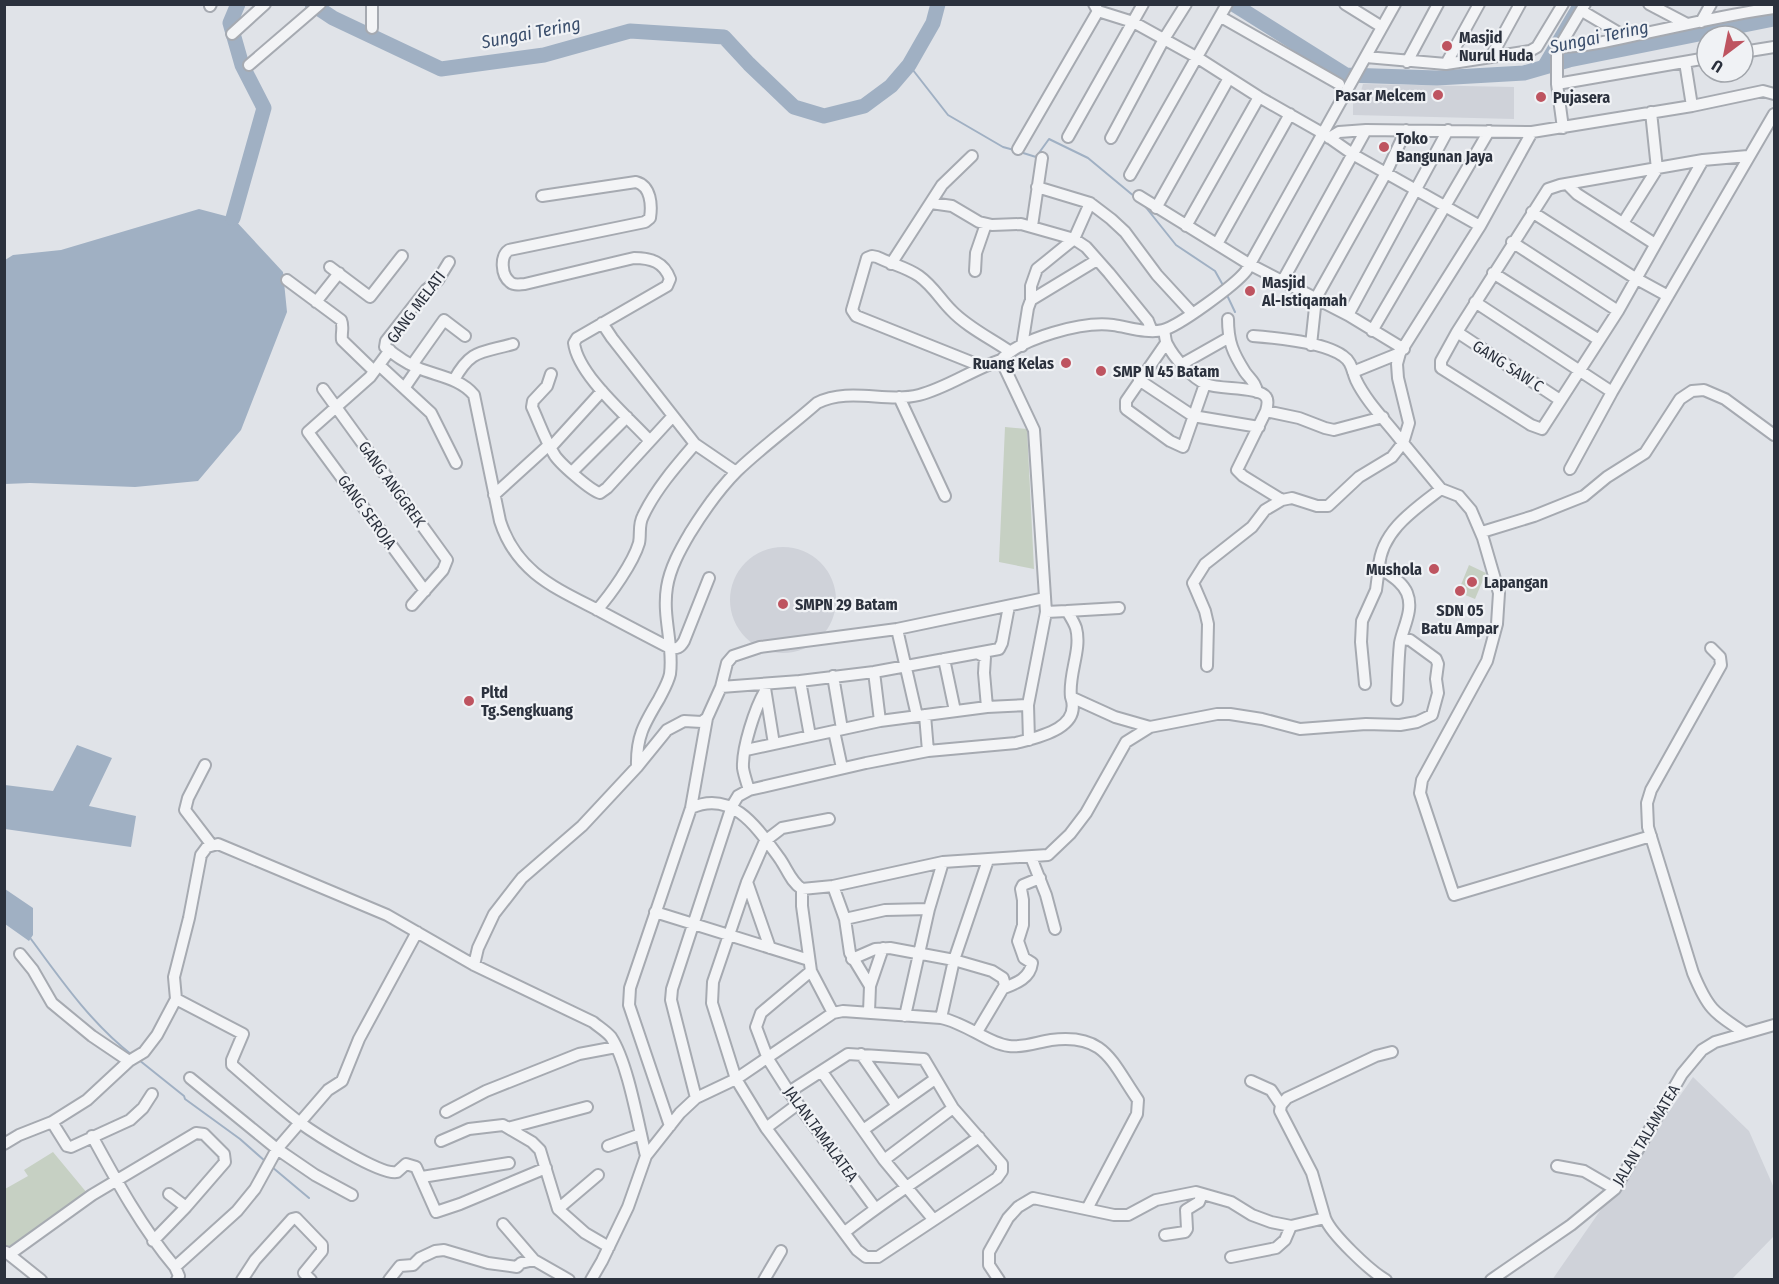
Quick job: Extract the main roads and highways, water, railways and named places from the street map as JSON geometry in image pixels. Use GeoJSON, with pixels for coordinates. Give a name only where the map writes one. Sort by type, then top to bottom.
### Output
{"type":"FeatureCollection","features":[{"type":"Feature","properties":{"kind":"water"},"geometry":{"type":"Polygon","coordinates":[[[199,209],[233,218],[283,272],[287,312],[241,430],[198,481],[135,487],[5,484],[5,260],[13,255],[61,250],[199,209]]]}},
{"type":"Feature","properties":{"kind":"water"},"geometry":{"type":"Polygon","coordinates":[[[77,745],[112,758],[89,806],[136,816],[131,847],[5,829],[5,785],[53,791],[77,745]]]}},
{"type":"Feature","properties":{"kind":"water"},"geometry":{"type":"Polygon","coordinates":[[[5,889],[33,908],[33,935],[29,941],[5,924],[5,889]]]}},
{"type":"Feature","properties":{"kind":"waterway","name":"Sungai Tering"},"geometry":{"type":"LineString","coordinates":[[233,218],[264,108],[242,65],[230,23],[238,4]]}},
{"type":"Feature","properties":{"kind":"waterway","name":"Sungai Tering"},"geometry":{"type":"LineString","coordinates":[[312,4],[333,18],[441,69],[544,55],[630,31],[724,37],[794,107],[824,116],[864,106],[891,86],[909,65],[933,23],[938,4]]}},
{"type":"Feature","properties":{"kind":"waterway","name":"Sungai Tering"},"geometry":{"type":"LineString","coordinates":[[1233,4],[1346,75],[1437,78],[1524,73],[1569,60],[1774,19]]}},
{"type":"Feature","properties":{"kind":"waterway"},"geometry":{"type":"LineString","coordinates":[[1539,69],[1577,4]]}},
{"type":"Feature","properties":{"kind":"waterway"},"geometry":{"type":"LineString","coordinates":[[909,65],[948,115],[1003,147],[1014,150]]}},
{"type":"Feature","properties":{"kind":"waterway"},"geometry":{"type":"LineString","coordinates":[[1020,152],[1036,157],[1049,139],[1088,158],[1135,197]]}},
{"type":"Feature","properties":{"kind":"waterway"},"geometry":{"type":"LineString","coordinates":[[1144,205],[1176,245],[1215,271],[1224,287]]}},
{"type":"Feature","properties":{"kind":"waterway"},"geometry":{"type":"LineString","coordinates":[[1226,293],[1235,312]]}},
{"type":"Feature","properties":{"kind":"waterway"},"geometry":{"type":"LineString","coordinates":[[31,939],[90,1015],[132,1055]]}},
{"type":"Feature","properties":{"kind":"waterway"},"geometry":{"type":"LineString","coordinates":[[139,1060],[265,1161]]}},
{"type":"Feature","properties":{"kind":"waterway"},"geometry":{"type":"LineString","coordinates":[[272,1167],[309,1198]]}},
{"type":"Feature","properties":{"kind":"place","name":"Masjid Nurul Huda"},"geometry":{"type":"Point","coordinates":[1447,46]}},
{"type":"Feature","properties":{"kind":"place","name":"Pasar Melcem"},"geometry":{"type":"Point","coordinates":[1438,95]}},
{"type":"Feature","properties":{"kind":"place","name":"Pujasera"},"geometry":{"type":"Point","coordinates":[1541,97]}},
{"type":"Feature","properties":{"kind":"place","name":"Toko Bangunan Jaya"},"geometry":{"type":"Point","coordinates":[1384,147]}},
{"type":"Feature","properties":{"kind":"place","name":"Masjid Al-Istiqamah"},"geometry":{"type":"Point","coordinates":[1250,291]}},
{"type":"Feature","properties":{"kind":"place","name":"Ruang Kelas"},"geometry":{"type":"Point","coordinates":[1066,363]}},
{"type":"Feature","properties":{"kind":"place","name":"SMP N 45 Batam"},"geometry":{"type":"Point","coordinates":[1101,371]}},
{"type":"Feature","properties":{"kind":"place","name":"Mushola"},"geometry":{"type":"Point","coordinates":[1434,569]}},
{"type":"Feature","properties":{"kind":"place","name":"Lapangan"},"geometry":{"type":"Point","coordinates":[1472,582]}},
{"type":"Feature","properties":{"kind":"place","name":"SDN 05 Batu Ampar"},"geometry":{"type":"Point","coordinates":[1460,591]}},
{"type":"Feature","properties":{"kind":"place","name":"SMPN 29 Batam"},"geometry":{"type":"Point","coordinates":[783,604]}},
{"type":"Feature","properties":{"kind":"place","name":"Pltd Tg.Sengkuang"},"geometry":{"type":"Point","coordinates":[469,701]}}]}
